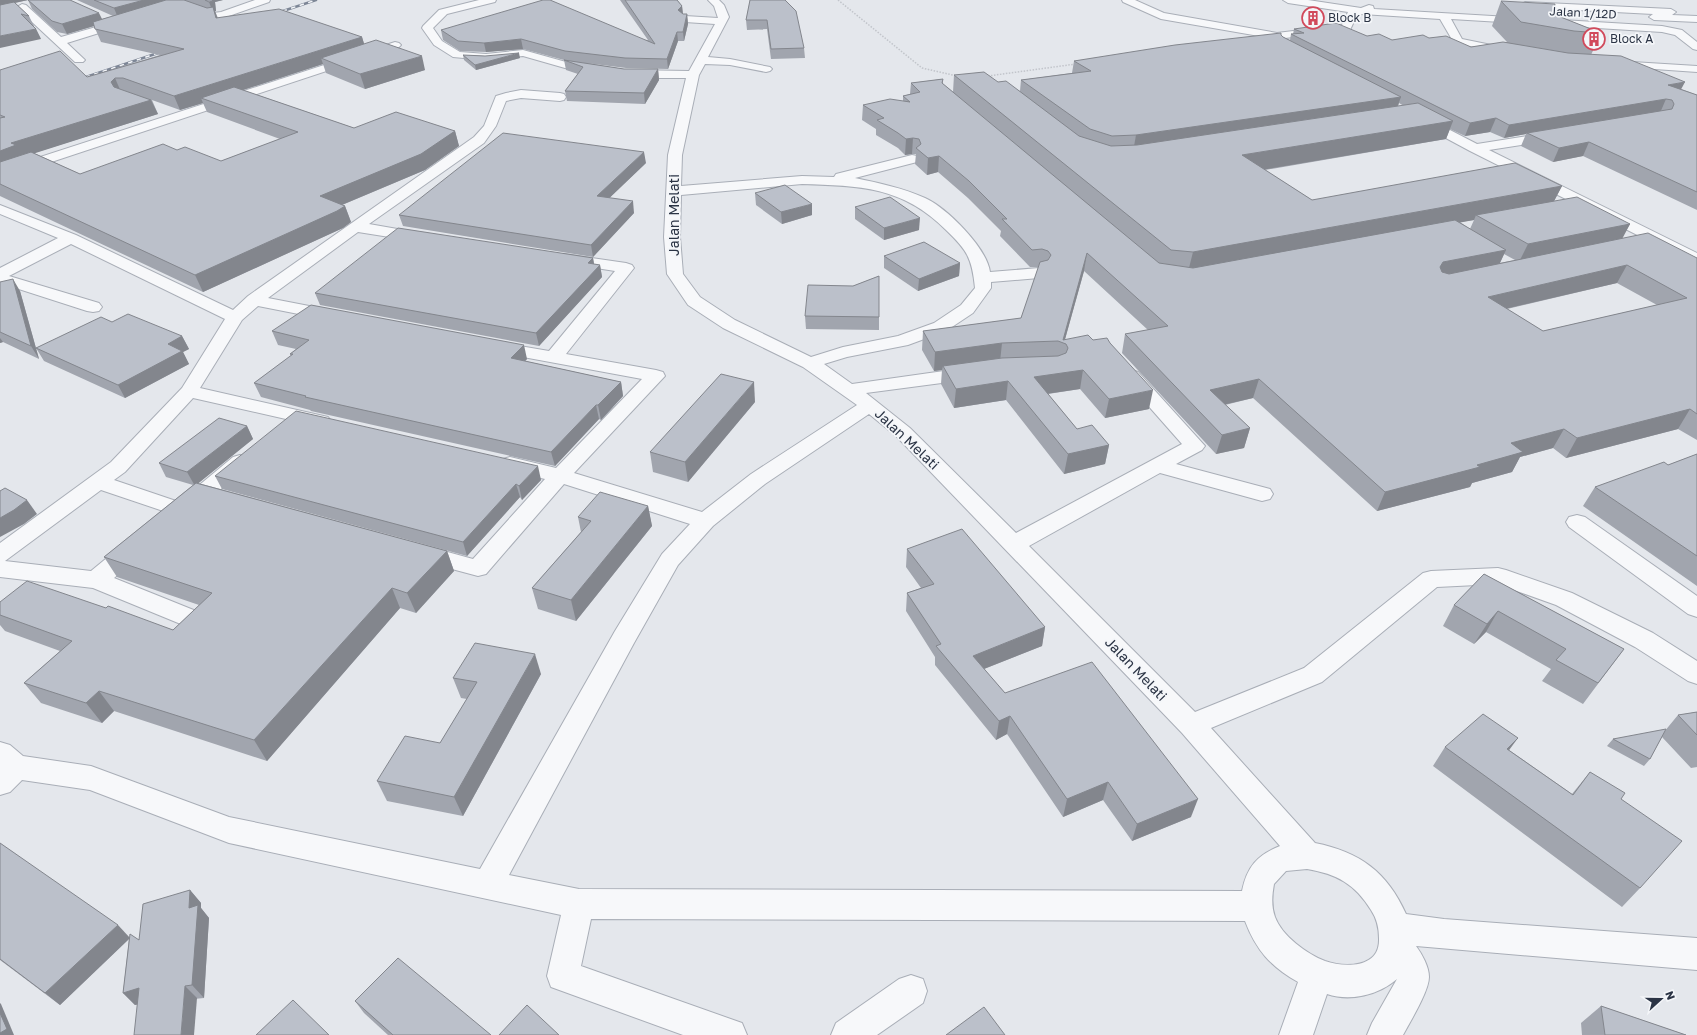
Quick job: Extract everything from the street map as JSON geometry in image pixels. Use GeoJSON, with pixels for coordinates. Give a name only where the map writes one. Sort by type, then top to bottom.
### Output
{"type":"FeatureCollection","features":[{"type":"Feature","properties":{"kind":"street"},"geometry":{"type":"LineString","coordinates":[[166,5],[181,5],[212,16],[222,15],[263,0]]}},
{"type":"Feature","properties":{"kind":"street"},"geometry":{"type":"LineString","coordinates":[[491,0],[443,12],[428,28],[438,43],[457,55],[486,57],[523,53],[565,65],[603,71]]}},
{"type":"Feature","properties":{"kind":"street"},"geometry":{"type":"LineString","coordinates":[[685,19],[722,21],[724,13],[719,5],[713,0]]}},
{"type":"Feature","properties":{"kind":"street"},"geometry":{"type":"LineString","coordinates":[[1127,0],[1162,16],[1277,36],[1346,28],[1353,12],[1397,9],[1444,16],[1662,28],[1674,30],[1697,47]]}},
{"type":"Feature","properties":{"kind":"street"},"geometry":{"type":"LineString","coordinates":[[1288,0],[1362,11],[1370,7],[1372,2]]}},
{"type":"Feature","properties":{"kind":"street","name":"Jalan 1/12D"},"geometry":{"type":"LineString","coordinates":[[1348,0],[1372,2],[1397,9],[1697,19]]}},
{"type":"Feature","properties":{"kind":"street"},"geometry":{"type":"LineString","coordinates":[[36,3],[18,7],[60,41],[79,60]]}},
{"type":"Feature","properties":{"kind":"street","name":"Jalan 1/12D"},"geometry":{"type":"LineString","coordinates":[[1516,4],[1697,13]]}},
{"type":"Feature","properties":{"kind":"street"},"geometry":{"type":"LineString","coordinates":[[1444,16],[1458,41],[1516,53]]}},
{"type":"Feature","properties":{"kind":"street"},"geometry":{"type":"LineString","coordinates":[[105,18],[118,24]]}},
{"type":"Feature","properties":{"kind":"street"},"geometry":{"type":"LineString","coordinates":[[60,41],[132,20]]}},
{"type":"Feature","properties":{"kind":"street","name":"Jalan Melati"},"geometry":{"type":"LineString","coordinates":[[722,21],[697,68],[675,155],[672,237],[675,274],[694,300],[729,324],[810,363],[870,405],[903,432],[1191,725],[1307,855]]}},
{"type":"Feature","properties":{"kind":"street"},"geometry":{"type":"LineString","coordinates":[[0,175],[394,45]]}},
{"type":"Feature","properties":{"kind":"street"},"geometry":{"type":"LineString","coordinates":[[618,73],[697,68],[730,62],[766,69]]}},
{"type":"Feature","properties":{"kind":"street"},"geometry":{"type":"LineString","coordinates":[[1602,64],[1697,69]]}},
{"type":"Feature","properties":{"kind":"street"},"geometry":{"type":"LineString","coordinates":[[0,555],[118,466],[189,391],[235,317],[254,300],[479,140],[488,132],[494,121],[500,99],[504,96],[517,94],[560,97]]}},
{"type":"Feature","properties":{"kind":"street"},"geometry":{"type":"LineString","coordinates":[[159,109],[180,116]]}},
{"type":"Feature","properties":{"kind":"street"},"geometry":{"type":"LineString","coordinates":[[1410,115],[1697,259]]}},
{"type":"Feature","properties":{"kind":"street"},"geometry":{"type":"LineString","coordinates":[[1475,148],[1568,133]]}},
{"type":"Feature","properties":{"kind":"street"},"geometry":{"type":"LineString","coordinates":[[828,181],[912,158]]}},
{"type":"Feature","properties":{"kind":"street"},"geometry":{"type":"LineString","coordinates":[[673,191],[802,180],[855,182],[894,191],[922,202],[969,243],[981,267],[983,288],[968,309],[940,327],[902,341],[843,352],[810,363]]}},
{"type":"Feature","properties":{"kind":"street"},"geometry":{"type":"LineString","coordinates":[[1566,208],[1589,204]]}},
{"type":"Feature","properties":{"kind":"street"},"geometry":{"type":"LineString","coordinates":[[0,208],[71,238],[235,317]]}},
{"type":"Feature","properties":{"kind":"street"},"geometry":{"type":"LineString","coordinates":[[355,227],[433,239]]}},
{"type":"Feature","properties":{"kind":"street"},"geometry":{"type":"LineString","coordinates":[[0,274],[71,238]]}},
{"type":"Feature","properties":{"kind":"street"},"geometry":{"type":"LineString","coordinates":[[1637,244],[1659,240]]}},
{"type":"Feature","properties":{"kind":"street"},"geometry":{"type":"LineString","coordinates":[[549,256],[626,268],[553,358]]}},
{"type":"Feature","properties":{"kind":"street"},"geometry":{"type":"LineString","coordinates":[[982,278],[1039,273]]}},
{"type":"Feature","properties":{"kind":"street"},"geometry":{"type":"LineString","coordinates":[[0,278],[93,307]]}},
{"type":"Feature","properties":{"kind":"street"},"geometry":{"type":"LineString","coordinates":[[254,300],[354,320]]}},
{"type":"Feature","properties":{"kind":"street"},"geometry":{"type":"LineString","coordinates":[[402,547],[478,568],[560,476],[656,376],[476,343]]}},
{"type":"Feature","properties":{"kind":"street"},"geometry":{"type":"LineString","coordinates":[[1014,544],[1195,446],[1119,363]]}},
{"type":"Feature","properties":{"kind":"street"},"geometry":{"type":"LineString","coordinates":[[849,390],[992,370]]}},
{"type":"Feature","properties":{"kind":"street"},"geometry":{"type":"LineString","coordinates":[[189,391],[342,426]]}},
{"type":"Feature","properties":{"kind":"street"},"geometry":{"type":"LineString","coordinates":[[488,884],[624,638],[670,560],[705,521],[758,479],[870,405]]}},
{"type":"Feature","properties":{"kind":"street"},"geometry":{"type":"LineString","coordinates":[[280,430],[298,415]]}},
{"type":"Feature","properties":{"kind":"street"},"geometry":{"type":"LineString","coordinates":[[96,580],[256,449]]}},
{"type":"Feature","properties":{"kind":"street"},"geometry":{"type":"LineString","coordinates":[[492,460],[560,476],[705,521]]}},
{"type":"Feature","properties":{"kind":"street"},"geometry":{"type":"LineString","coordinates":[[1157,466],[1262,494]]}},
{"type":"Feature","properties":{"kind":"street"},"geometry":{"type":"LineString","coordinates":[[98,482],[181,510]]}},
{"type":"Feature","properties":{"kind":"street"},"geometry":{"type":"LineString","coordinates":[[203,493],[226,499]]}},
{"type":"Feature","properties":{"kind":"street"},"geometry":{"type":"LineString","coordinates":[[1577,522],[1697,608]]}},
{"type":"Feature","properties":{"kind":"street"},"geometry":{"type":"LineString","coordinates":[[0,569],[96,580],[197,621]]}},
{"type":"Feature","properties":{"kind":"street"},"geometry":{"type":"LineString","coordinates":[[1191,725],[1313,675],[1431,579],[1498,576],[1564,599],[1644,640],[1697,674]]}},
{"type":"Feature","properties":{"kind":"street"},"geometry":{"type":"LineString","coordinates":[[5,768],[91,778],[229,830],[579,904],[1256,906]]}},
{"type":"Feature","properties":{"kind":"street"},"geometry":{"type":"LineString","coordinates":[[1384,1035],[1413,980],[1412,969],[1395,937],[1387,907],[1372,886],[1352,870],[1330,860],[1307,855],[1289,856],[1273,863],[1263,874],[1257,888],[1256,906],[1263,926],[1276,946],[1295,963],[1317,975],[1339,981],[1360,981],[1377,974],[1390,962],[1395,937]]}},
{"type":"Feature","properties":{"kind":"street"},"geometry":{"type":"LineString","coordinates":[[579,904],[562,976],[730,1035]]}},
{"type":"Feature","properties":{"kind":"street"},"geometry":{"type":"LineString","coordinates":[[1395,937],[1444,934],[1697,954]]}},
{"type":"Feature","properties":{"kind":"street"},"geometry":{"type":"LineString","coordinates":[[1296,1035],[1317,975]]}},
{"type":"Feature","properties":{"kind":"street"},"geometry":{"type":"LineString","coordinates":[[848,1035],[911,991]]}},
{"type":"Feature","properties":{"kind":"path"},"geometry":{"type":"LineString","coordinates":[[838,0],[922,68],[959,77]]}},
{"type":"Feature","properties":{"kind":"path"},"geometry":{"type":"LineString","coordinates":[[981,76],[1081,63]]}},
{"type":"Feature","properties":{"kind":"building"},"geometry":{"type":"Polygon","coordinates":[[[28,0],[70,0],[99,13],[62,24],[52,21],[28,0]]]}},
{"type":"Feature","properties":{"kind":"building"},"geometry":{"type":"Polygon","coordinates":[[[94,0],[144,0],[114,8],[94,0]]]}},
{"type":"Feature","properties":{"kind":"building"},"geometry":{"type":"Polygon","coordinates":[[[166,0],[184,0],[207,8],[213,7],[216,18],[279,9],[362,37],[174,96],[123,78],[115,78],[111,82],[114,87],[151,100],[11,143],[16,145],[0,151],[0,118],[5,117],[0,115],[0,70],[60,51],[87,77],[184,49],[95,29],[93,22],[166,0]]]}},
{"type":"Feature","properties":{"kind":"building"},"geometry":{"type":"Polygon","coordinates":[[[543,0],[550,0],[655,44],[625,0],[677,0],[682,6],[678,10],[683,14],[687,14],[683,32],[677,32],[667,59],[625,58],[565,51],[521,39],[484,43],[458,41],[441,30],[543,0]]]}},
{"type":"Feature","properties":{"kind":"building"},"geometry":{"type":"Polygon","coordinates":[[[750,0],[785,0],[796,11],[804,48],[771,49],[767,20],[746,20],[750,0]]]}},
{"type":"Feature","properties":{"kind":"building"},"geometry":{"type":"Polygon","coordinates":[[[1501,1],[1555,4],[1553,14],[1601,33],[1574,31],[1521,22],[1501,1]]]}},
{"type":"Feature","properties":{"kind":"building"},"geometry":{"type":"Polygon","coordinates":[[[14,2],[29,16],[21,14],[36,29],[0,36],[0,5],[14,2]]]}},
{"type":"Feature","properties":{"kind":"building"},"geometry":{"type":"Polygon","coordinates":[[[1336,23],[1367,36],[1379,34],[1392,40],[1423,35],[1429,38],[1446,36],[1471,47],[1503,42],[1568,53],[1621,56],[1685,82],[1668,85],[1697,95],[1697,192],[1589,142],[1559,148],[1527,133],[1672,109],[1674,104],[1672,100],[1666,99],[1509,125],[1496,118],[1470,123],[1291,34],[1304,33],[1294,29],[1336,23]]]}},
{"type":"Feature","properties":{"kind":"building"},"geometry":{"type":"Polygon","coordinates":[[[1281,33],[1283,37],[1401,97],[1136,135],[1112,136],[1090,129],[1021,80],[1091,71],[1074,61],[1175,45],[1281,33]]]}},
{"type":"Feature","properties":{"kind":"building"},"geometry":{"type":"Polygon","coordinates":[[[376,40],[422,56],[360,74],[321,58],[376,40]]]}},
{"type":"Feature","properties":{"kind":"building"},"geometry":{"type":"Polygon","coordinates":[[[519,53],[475,65],[463,55],[485,56],[519,53]]]}},
{"type":"Feature","properties":{"kind":"building"},"geometry":{"type":"Polygon","coordinates":[[[564,60],[624,69],[658,69],[644,93],[565,91],[583,67],[564,60]]]}},
{"type":"Feature","properties":{"kind":"building"},"geometry":{"type":"Polygon","coordinates":[[[984,72],[998,82],[1006,81],[1079,136],[1111,146],[1137,145],[1418,103],[1453,121],[1242,155],[1312,200],[1515,163],[1562,186],[1193,252],[1171,250],[954,75],[984,72]]]}},
{"type":"Feature","properties":{"kind":"building"},"geometry":{"type":"Polygon","coordinates":[[[943,79],[942,83],[1159,263],[1193,268],[1455,220],[1506,250],[1443,262],[1440,267],[1442,272],[1449,274],[1648,233],[1697,258],[1697,414],[1690,409],[1577,438],[1564,429],[1511,443],[1523,452],[1477,465],[1480,467],[1385,492],[1259,379],[1210,390],[1250,428],[1222,435],[1125,334],[1168,326],[1087,253],[1063,340],[1088,335],[1093,340],[1107,338],[1153,390],[1109,399],[1083,370],[1034,377],[1077,429],[1092,425],[1109,445],[1068,454],[1008,381],[956,389],[943,366],[1002,358],[1058,356],[1066,353],[1068,348],[1066,344],[1058,341],[1002,343],[935,352],[923,331],[1021,318],[1040,262],[1048,260],[1051,255],[1048,251],[1042,249],[1032,250],[1002,219],[1007,219],[969,181],[939,156],[928,158],[916,148],[921,144],[919,139],[906,139],[877,120],[884,118],[863,105],[890,99],[910,102],[903,96],[920,92],[911,83],[943,79]],[[1627,265],[1488,297],[1543,331],[1687,298],[1627,265]]]}},
{"type":"Feature","properties":{"kind":"building"},"geometry":{"type":"Polygon","coordinates":[[[234,87],[354,128],[396,112],[455,131],[421,154],[320,196],[345,206],[337,211],[195,275],[0,184],[0,162],[31,152],[80,174],[163,144],[177,150],[185,147],[221,161],[298,132],[201,98],[234,87]]]}},
{"type":"Feature","properties":{"kind":"building"},"geometry":{"type":"Polygon","coordinates":[[[503,133],[644,152],[597,196],[633,201],[591,245],[399,215],[503,133]]]}},
{"type":"Feature","properties":{"kind":"building"},"geometry":{"type":"Polygon","coordinates":[[[785,185],[812,204],[781,212],[755,193],[785,185]]]}},
{"type":"Feature","properties":{"kind":"building"},"geometry":{"type":"Polygon","coordinates":[[[890,197],[920,218],[884,228],[855,207],[890,197]]]}},
{"type":"Feature","properties":{"kind":"building"},"geometry":{"type":"Polygon","coordinates":[[[1577,197],[1630,224],[1528,244],[1476,215],[1577,197]]]}},
{"type":"Feature","properties":{"kind":"building"},"geometry":{"type":"Polygon","coordinates":[[[398,228],[593,258],[588,263],[600,265],[536,333],[315,293],[398,228]]]}},
{"type":"Feature","properties":{"kind":"building"},"geometry":{"type":"Polygon","coordinates":[[[924,242],[960,263],[919,279],[884,256],[924,242]]]}},
{"type":"Feature","properties":{"kind":"building"},"geometry":{"type":"Polygon","coordinates":[[[879,276],[879,317],[805,316],[808,285],[853,286],[879,276]]]}},
{"type":"Feature","properties":{"kind":"building"},"geometry":{"type":"Polygon","coordinates":[[[13,279],[31,346],[0,332],[0,282],[13,279]]]}},
{"type":"Feature","properties":{"kind":"building"},"geometry":{"type":"Polygon","coordinates":[[[311,305],[524,345],[511,358],[621,382],[598,405],[596,405],[551,452],[305,397],[306,396],[254,383],[309,340],[272,331],[311,305]]]}},
{"type":"Feature","properties":{"kind":"building"},"geometry":{"type":"Polygon","coordinates":[[[128,314],[182,336],[168,344],[182,351],[118,385],[36,348],[101,317],[112,322],[128,314]]]}},
{"type":"Feature","properties":{"kind":"building"},"geometry":{"type":"Polygon","coordinates":[[[721,374],[754,382],[685,462],[650,452],[721,374]]]}},
{"type":"Feature","properties":{"kind":"building"},"geometry":{"type":"Polygon","coordinates":[[[296,411],[538,466],[519,486],[516,484],[463,542],[215,476],[296,411]]]}},
{"type":"Feature","properties":{"kind":"building"},"geometry":{"type":"Polygon","coordinates":[[[219,418],[247,426],[187,472],[159,463],[219,418]]]}},
{"type":"Feature","properties":{"kind":"building"},"geometry":{"type":"Polygon","coordinates":[[[1697,454],[1697,556],[1595,487],[1664,462],[1668,465],[1697,454]]]}},
{"type":"Feature","properties":{"kind":"building"},"geometry":{"type":"Polygon","coordinates":[[[196,483],[447,551],[407,593],[392,588],[254,740],[99,691],[86,703],[24,683],[72,641],[0,615],[0,602],[27,581],[106,608],[108,606],[173,630],[212,593],[104,557],[196,483]]]}},
{"type":"Feature","properties":{"kind":"building"},"geometry":{"type":"Polygon","coordinates":[[[5,488],[27,500],[0,518],[0,491],[5,488]]]}},
{"type":"Feature","properties":{"kind":"building"},"geometry":{"type":"Polygon","coordinates":[[[600,492],[648,506],[571,600],[532,588],[591,521],[578,517],[600,492]]]}},
{"type":"Feature","properties":{"kind":"building"},"geometry":{"type":"Polygon","coordinates":[[[962,529],[1045,627],[973,656],[1005,693],[1092,662],[1198,799],[1137,824],[1108,782],[1067,799],[1010,716],[999,721],[936,646],[941,644],[907,593],[934,584],[907,549],[962,529]]]}},
{"type":"Feature","properties":{"kind":"building"},"geometry":{"type":"Polygon","coordinates":[[[1484,574],[1624,649],[1598,683],[1556,660],[1566,649],[1498,611],[1487,624],[1454,605],[1484,574]]]}},
{"type":"Feature","properties":{"kind":"building"},"geometry":{"type":"Polygon","coordinates":[[[475,643],[535,654],[454,797],[377,781],[405,736],[440,743],[477,682],[453,678],[475,643]]]}},
{"type":"Feature","properties":{"kind":"building"},"geometry":{"type":"Polygon","coordinates":[[[1697,712],[1697,735],[1678,715],[1697,712]]]}},
{"type":"Feature","properties":{"kind":"building"},"geometry":{"type":"Polygon","coordinates":[[[1483,714],[1518,738],[1507,749],[1573,795],[1590,772],[1625,793],[1621,799],[1682,841],[1640,888],[1445,747],[1483,714]]]}},
{"type":"Feature","properties":{"kind":"building"},"geometry":{"type":"Polygon","coordinates":[[[1666,729],[1650,759],[1613,739],[1666,729]]]}},
{"type":"Feature","properties":{"kind":"building"},"geometry":{"type":"Polygon","coordinates":[[[0,843],[118,925],[45,993],[0,959],[0,843]]]}},
{"type":"Feature","properties":{"kind":"building"},"geometry":{"type":"Polygon","coordinates":[[[190,890],[189,908],[198,905],[192,985],[185,986],[181,1035],[134,1035],[139,988],[123,993],[130,934],[139,940],[143,904],[190,890]]]}},
{"type":"Feature","properties":{"kind":"building"},"geometry":{"type":"Polygon","coordinates":[[[398,958],[491,1035],[393,1035],[355,1001],[398,958]]]}},
{"type":"Feature","properties":{"kind":"building"},"geometry":{"type":"Polygon","coordinates":[[[293,1000],[329,1035],[256,1035],[293,1000]]]}},
{"type":"Feature","properties":{"kind":"building"},"geometry":{"type":"Polygon","coordinates":[[[527,1005],[559,1035],[499,1035],[527,1005]]]}},
{"type":"Feature","properties":{"kind":"building"},"geometry":{"type":"Polygon","coordinates":[[[1601,1006],[1686,1035],[1605,1035],[1601,1006]]]}},
{"type":"Feature","properties":{"kind":"building"},"geometry":{"type":"Polygon","coordinates":[[[984,1007],[1005,1035],[946,1035],[984,1007]]]}},
{"type":"Feature","properties":{"kind":"building"},"geometry":{"type":"Polygon","coordinates":[[[0,1013],[7,1029],[0,1033],[0,1013]]]}},
{"type":"Feature","properties":{"kind":"railway"},"geometry":{"type":"LineString","coordinates":[[274,14],[316,0]]}},
{"type":"Feature","properties":{"kind":"railway"},"geometry":{"type":"LineString","coordinates":[[77,80],[164,51]]}},
{"type":"Feature","properties":{"kind":"place","name":"Block B"},"geometry":{"type":"Point","coordinates":[1313,18]}},
{"type":"Feature","properties":{"kind":"place","name":"Block A"},"geometry":{"type":"Point","coordinates":[1594,39]}}]}
